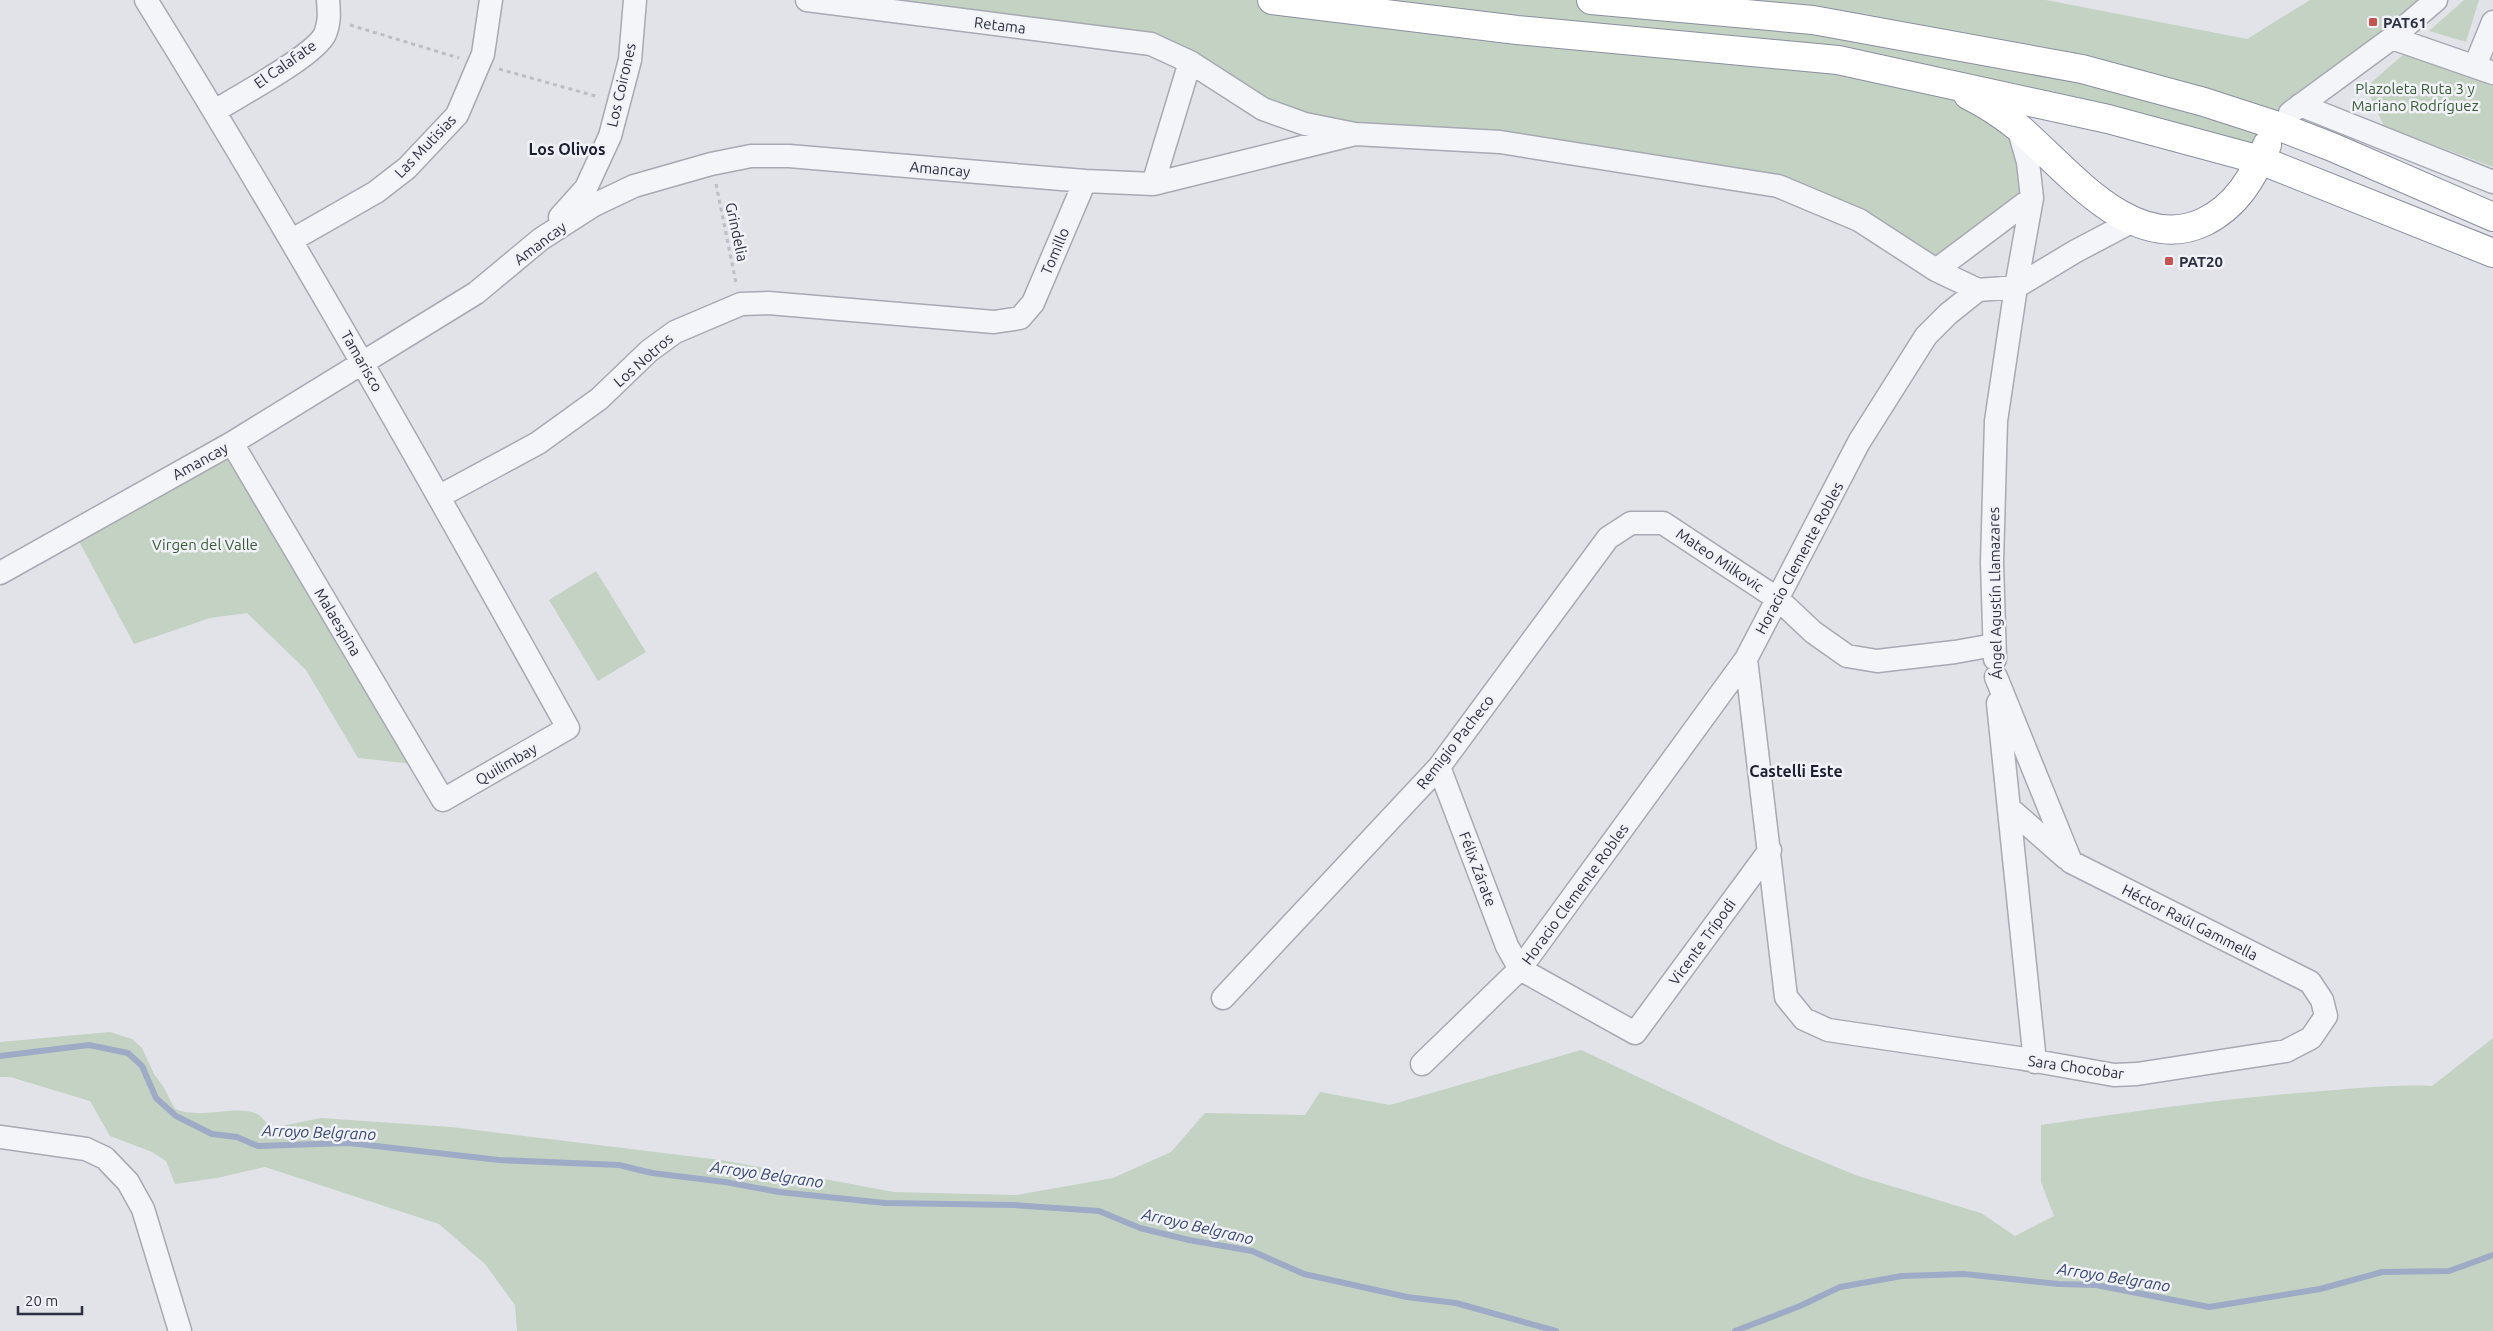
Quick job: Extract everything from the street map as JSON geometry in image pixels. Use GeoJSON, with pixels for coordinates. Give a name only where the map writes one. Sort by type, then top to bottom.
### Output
{"type":"FeatureCollection","features":[{"type":"Feature","properties":{"kind":"highway"},"geometry":{"type":"LineString","coordinates":[[1272,0],[1517,30],[1838,60],[2108,120],[2260,160],[2493,253]]}},
{"type":"Feature","properties":{"kind":"highway"},"geometry":{"type":"LineString","coordinates":[[1591,0],[1813,20],[2082,69],[2194,99],[2275,125],[2332,147],[2493,217]]}},
{"type":"Feature","properties":{"kind":"highway"},"geometry":{"type":"LineString","coordinates":[[1944,83],[1978,100],[2018,127],[2070,177],[2105,204],[2134,221],[2172,230],[2194,227],[2211,219],[2232,204],[2247,185],[2275,125]]}},
{"type":"Feature","properties":{"kind":"street","name":"Tamarisco"},"geometry":{"type":"LineString","coordinates":[[146,0],[292,240],[440,496],[568,728]]}},
{"type":"Feature","properties":{"kind":"street","name":"El Calafate"},"geometry":{"type":"LineString","coordinates":[[215,111],[308,52],[324,36],[330,18],[328,0]]}},
{"type":"Feature","properties":{"kind":"street","name":"Las Mutisias"},"geometry":{"type":"LineString","coordinates":[[292,240],[376,192],[407,168],[457,115],[483,54],[491,0]]}},
{"type":"Feature","properties":{"kind":"street","name":"Los Coirones"},"geometry":{"type":"LineString","coordinates":[[541,239],[586,188],[610,136],[630,60],[635,0]]}},
{"type":"Feature","properties":{"kind":"street","name":"Retama"},"geometry":{"type":"LineString","coordinates":[[807,0],[1151,44],[1190,62],[1263,109],[1305,124],[1355,134]]}},
{"type":"Feature","properties":{"kind":"street"},"geometry":{"type":"LineString","coordinates":[[2275,125],[2392,38],[2436,0]]}},
{"type":"Feature","properties":{"kind":"street"},"geometry":{"type":"LineString","coordinates":[[2392,38],[2484,70],[2493,22]]}},
{"type":"Feature","properties":{"kind":"street"},"geometry":{"type":"LineString","coordinates":[[1153,184],[1190,62]]}},
{"type":"Feature","properties":{"kind":"street"},"geometry":{"type":"LineString","coordinates":[[2300,105],[2493,182]]}},
{"type":"Feature","properties":{"kind":"street","name":"Ángel Agustín Llamazares"},"geometry":{"type":"LineString","coordinates":[[2018,127],[2028,162],[2032,198],[2016,287],[1996,421],[1992,563],[1996,677],[2035,1062]]}},
{"type":"Feature","properties":{"kind":"street","name":"Amancay"},"geometry":{"type":"LineString","coordinates":[[0,573],[232,443],[476,293],[541,239],[594,205],[634,186],[712,164],[751,156],[789,156],[1085,181],[1153,184],[1355,134]]}},
{"type":"Feature","properties":{"kind":"street"},"geometry":{"type":"LineString","coordinates":[[1355,134],[1500,142],[1778,186],[1858,220],[1936,270],[1978,290],[2016,287],[2076,251],[2134,221]]}},
{"type":"Feature","properties":{"kind":"street","name":"Tomillo"},"geometry":{"type":"LineString","coordinates":[[1020,318],[1033,303],[1085,181]]}},
{"type":"Feature","properties":{"kind":"street"},"geometry":{"type":"LineString","coordinates":[[1936,270],[2032,198]]}},
{"type":"Feature","properties":{"kind":"street","name":"Horacio Clemente Robles"},"geometry":{"type":"LineString","coordinates":[[1520,969],[1746,659],[1860,442],[1914,352],[1948,314],[1978,290]]}},
{"type":"Feature","properties":{"kind":"street","name":"Los Notros"},"geometry":{"type":"LineString","coordinates":[[440,496],[538,443],[599,398],[649,351],[675,332],[741,304],[768,303],[994,322],[1020,318]]}},
{"type":"Feature","properties":{"kind":"street","name":"Malaespina"},"geometry":{"type":"LineString","coordinates":[[232,443],[443,800]]}},
{"type":"Feature","properties":{"kind":"street","name":"Remigio Pacheco"},"geometry":{"type":"LineString","coordinates":[[1223,998],[1439,766],[1608,538],[1632,522],[1663,522]]}},
{"type":"Feature","properties":{"kind":"street","name":"Mateo Milkovic"},"geometry":{"type":"LineString","coordinates":[[1663,522],[1778,599],[1813,632],[1846,656],[1877,661],[1955,652],[1994,645]]}},
{"type":"Feature","properties":{"kind":"street"},"geometry":{"type":"LineString","coordinates":[[1746,659],[1770,850]]}},
{"type":"Feature","properties":{"kind":"street"},"geometry":{"type":"LineString","coordinates":[[1996,677],[2070,862]]}},
{"type":"Feature","properties":{"kind":"street","name":"Quilimbay"},"geometry":{"type":"LineString","coordinates":[[443,800],[568,728]]}},
{"type":"Feature","properties":{"kind":"street","name":"Félix Zárate"},"geometry":{"type":"LineString","coordinates":[[1439,766],[1506,946],[1520,969]]}},
{"type":"Feature","properties":{"kind":"street","name":"Héctor Raúl Gammella"},"geometry":{"type":"LineString","coordinates":[[2009,808],[2070,862],[2310,982]]}},
{"type":"Feature","properties":{"kind":"street","name":"Sara Chocobar"},"geometry":{"type":"LineString","coordinates":[[1770,850],[1786,997],[1804,1019],[1828,1030],[2114,1075],[2129,1075],[2286,1051],[2311,1038],[2326,1016],[2322,1000],[2310,982]]}},
{"type":"Feature","properties":{"kind":"street","name":"Vicente Trípodi"},"geometry":{"type":"LineString","coordinates":[[1520,969],[1635,1032],[1770,850]]}},
{"type":"Feature","properties":{"kind":"street"},"geometry":{"type":"LineString","coordinates":[[1422,1064],[1520,969]]}},
{"type":"Feature","properties":{"kind":"street"},"geometry":{"type":"LineString","coordinates":[[0,1137],[86,1149],[105,1158],[128,1182],[143,1209],[180,1331]]}},
{"type":"Feature","properties":{"kind":"path","name":"Grindelia"},"geometry":{"type":"LineString","coordinates":[[712,164],[741,304]]}},
{"type":"Feature","properties":{"kind":"green space"},"geometry":{"type":"Polygon","coordinates":[[[807,0],[2046,0],[2247,39],[2310,0],[2436,0],[2300,105],[2260,160],[1947,83],[2018,127],[2032,198],[1936,270],[1778,186],[1305,124],[1168,50],[807,0]]]}},
{"type":"Feature","properties":{"kind":"green space"},"geometry":{"type":"Polygon","coordinates":[[[2464,0],[2479,0],[2466,42],[2429,31],[2464,0]]]}},
{"type":"Feature","properties":{"kind":"green space","name":"Plazoleta Ruta 3 y Mariano Rodríguez"},"geometry":{"type":"Polygon","coordinates":[[[2405,53],[2493,86],[2493,167],[2384,126],[2366,87],[2405,53]]]}},
{"type":"Feature","properties":{"kind":"green space","name":"Virgen del Valle"},"geometry":{"type":"Polygon","coordinates":[[[232,443],[423,765],[358,758],[306,670],[247,613],[210,618],[134,644],[74,532],[232,443]]]}},
{"type":"Feature","properties":{"kind":"green space"},"geometry":{"type":"Polygon","coordinates":[[[596,571],[646,652],[598,681],[549,600],[596,571]]]}},
{"type":"Feature","properties":{"kind":"green space"},"geometry":{"type":"Polygon","coordinates":[[[110,1032],[132,1039],[142,1048],[154,1074],[163,1086],[175,1109],[197,1113],[249,1111],[263,1118],[271,1128],[321,1118],[451,1127],[721,1160],[894,1192],[1016,1195],[1113,1178],[1171,1152],[1205,1113],[1305,1115],[1320,1092],[1390,1105],[1581,1050],[1785,1146],[1858,1176],[1981,1213],[2015,1236],[2054,1216],[2041,1182],[2041,1125],[2243,1098],[2386,1086],[2432,1086],[2493,1038],[2493,1331],[517,1331],[515,1305],[485,1264],[439,1224],[265,1167],[217,1178],[175,1184],[166,1161],[152,1152],[110,1136],[90,1101],[10,1077],[0,1077],[0,1042],[110,1032]]]}},
{"type":"Feature","properties":{"kind":"waterway","name":"Arroyo Belgrano"},"geometry":{"type":"LineString","coordinates":[[0,1056],[89,1045],[128,1053],[142,1066],[156,1098],[176,1116],[212,1134],[237,1137],[258,1146],[349,1143],[499,1160],[619,1165],[652,1173],[725,1182],[779,1192],[885,1203],[1014,1205],[1099,1211],[1140,1228],[1189,1240],[1252,1251],[1304,1274],[1407,1297],[1456,1303],[1556,1331]]}},
{"type":"Feature","properties":{"kind":"waterway","name":"Arroyo Belgrano"},"geometry":{"type":"LineString","coordinates":[[1735,1331],[1800,1306],[1840,1287],[1902,1276],[1964,1274],[2059,1284],[2096,1285],[2209,1307],[2320,1289],[2382,1272],[2449,1271],[2493,1255]]}},
{"type":"Feature","properties":{"kind":"place","name":"PAT61"},"geometry":{"type":"Point","coordinates":[2373,22]}},
{"type":"Feature","properties":{"kind":"place","name":"PAT20"},"geometry":{"type":"Point","coordinates":[2169,261]}},
{"type":"Feature","properties":{"kind":"district","name":"Los Olivos"},"geometry":{"type":"Point","coordinates":[567,149]}},
{"type":"Feature","properties":{"kind":"district","name":"Castelli Este"},"geometry":{"type":"Point","coordinates":[1796,771]}}]}
